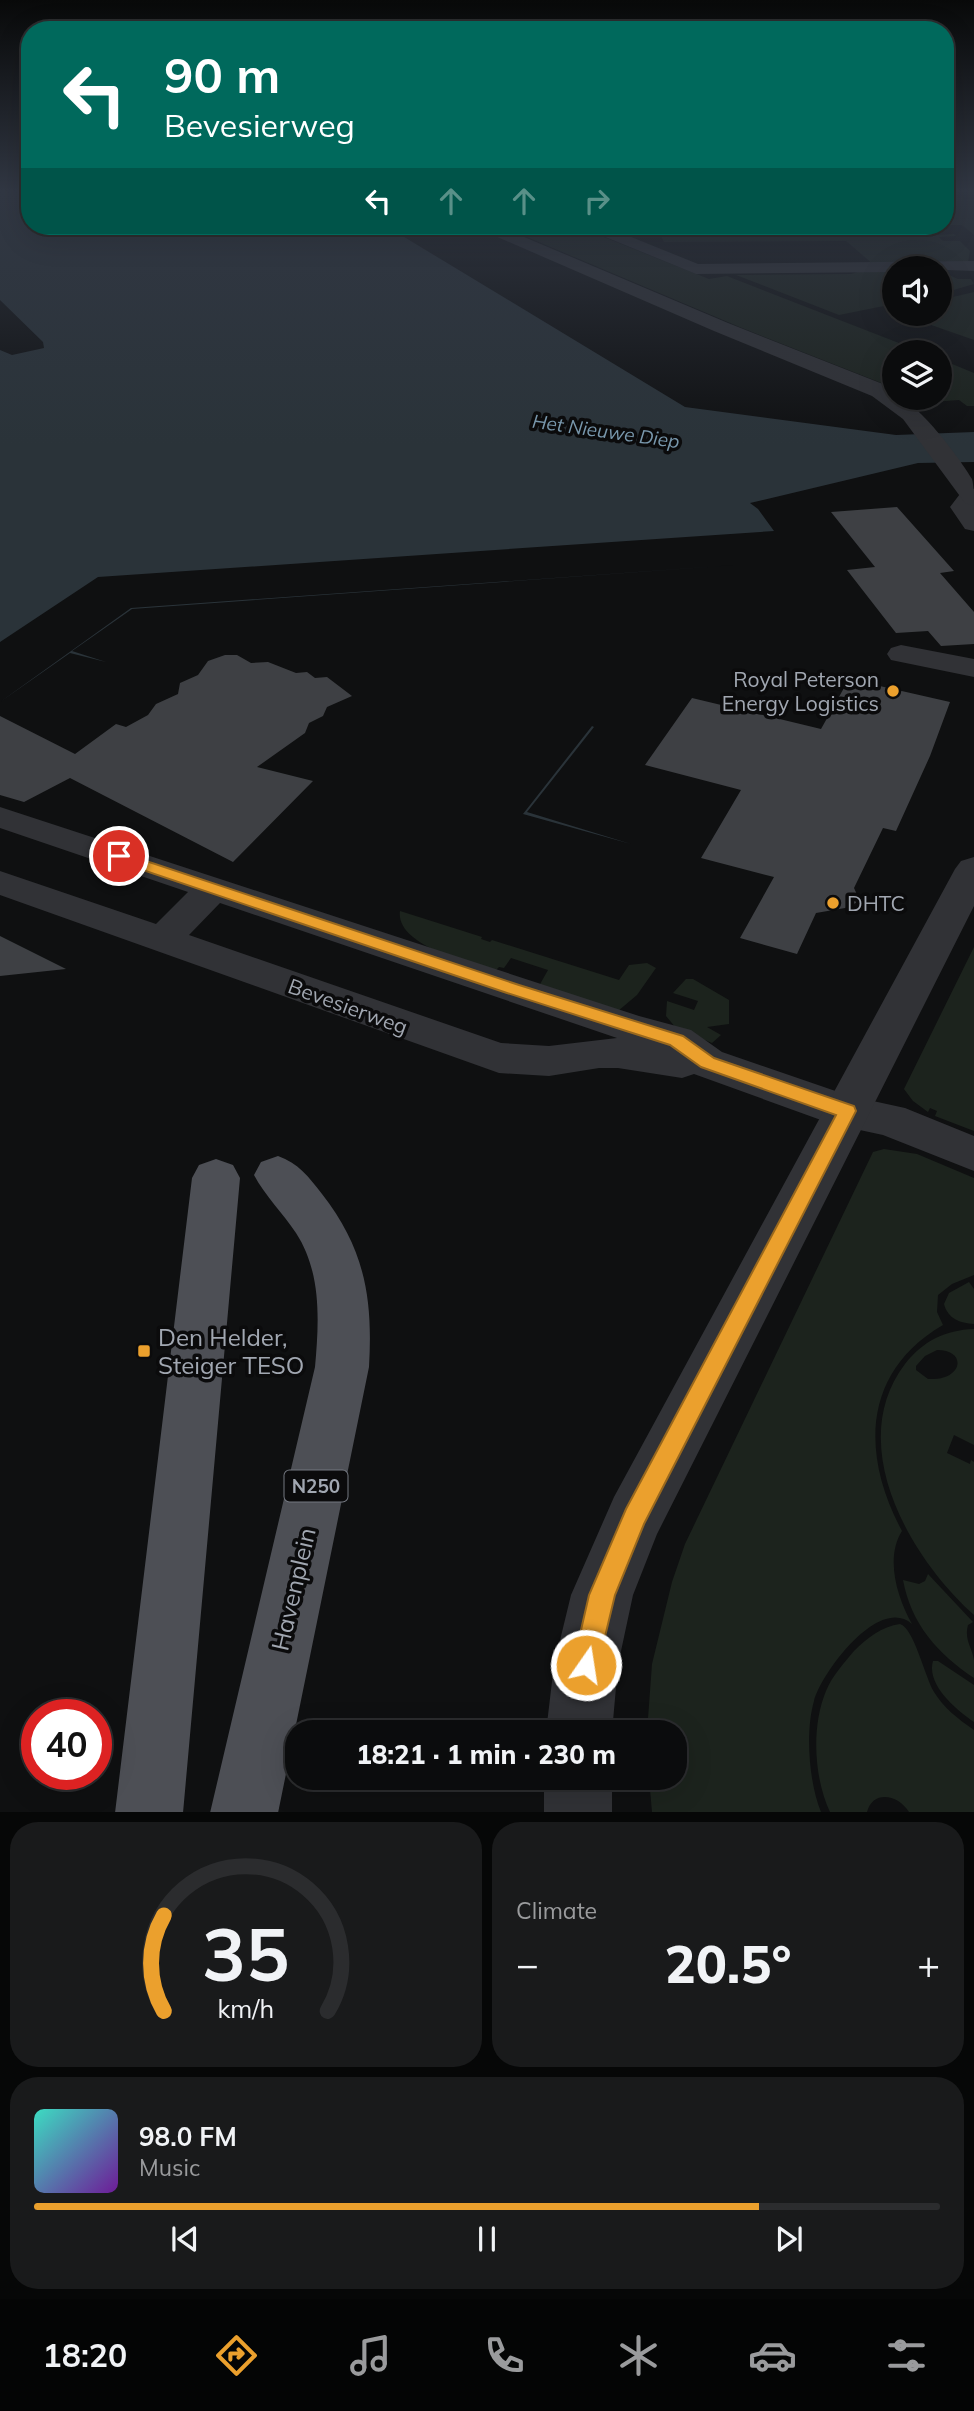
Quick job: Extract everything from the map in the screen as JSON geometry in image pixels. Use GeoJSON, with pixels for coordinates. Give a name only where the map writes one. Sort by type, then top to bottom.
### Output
{"type":"FeatureCollection","features":[{"type":"Feature","properties":{"kind":"main road","name":"Havenplein"},"geometry":{"type":"LineString","coordinates":[[244,1812],[342,1367],[345,1339],[344,1296],[333,1253],[316,1219],[278,1175]]}},
{"type":"Feature","properties":{"kind":"main road"},"geometry":{"type":"LineString","coordinates":[[149,1812],[216,1178]]}},
{"type":"Feature","properties":{"kind":"street"},"geometry":{"type":"LineString","coordinates":[[598,275],[721,327],[865,383],[902,406],[928,435],[973,496],[962,507],[974,524]]}},
{"type":"Feature","properties":{"kind":"street"},"geometry":{"type":"LineString","coordinates":[[974,660],[907,655],[974,668]]}},
{"type":"Feature","properties":{"kind":"street","name":"Bevesierweg"},"geometry":{"type":"LineString","coordinates":[[0,817],[582,1012],[677,1040],[707,1063],[847,1111],[890,1120],[974,1154]]}},
{"type":"Feature","properties":{"kind":"street"},"geometry":{"type":"LineString","coordinates":[[580,1720],[586,1665],[602,1595],[635,1517],[974,869]]}},
{"type":"Feature","properties":{"kind":"street","name":"Bevesierweg"},"geometry":{"type":"LineString","coordinates":[[0,882],[499,1059],[549,1061],[599,1053],[618,1053],[674,1063],[707,1063]]}},
{"type":"Feature","properties":{"kind":"street"},"geometry":{"type":"LineString","coordinates":[[163,939],[214,888]]}},
{"type":"Feature","properties":{"kind":"street"},"geometry":{"type":"LineString","coordinates":[[578,1790],[578,1812]]}},
{"type":"Feature","properties":{"kind":"shaded area"},"geometry":{"type":"Polygon","coordinates":[[[616,275],[698,275],[709,279],[727,276],[891,340],[882,340],[882,383],[616,275]]]}},
{"type":"Feature","properties":{"kind":"shaded area"},"geometry":{"type":"Polygon","coordinates":[[[736,275],[882,275],[882,306],[839,315],[736,275]]]}},
{"type":"Feature","properties":{"kind":"shaded area"},"geometry":{"type":"Polygon","coordinates":[[[952,276],[971,279],[974,284],[952,290],[952,276]]]}},
{"type":"Feature","properties":{"kind":"shaded area"},"geometry":{"type":"Polygon","coordinates":[[[974,292],[974,340],[934,326],[952,326],[952,297],[974,292]]]}},
{"type":"Feature","properties":{"kind":"shaded area"},"geometry":{"type":"Polygon","coordinates":[[[952,364],[974,373],[974,406],[967,406],[959,400],[952,401],[952,364]]]}},
{"type":"Feature","properties":{"kind":"shaded area"},"geometry":{"type":"Polygon","coordinates":[[[400,911],[482,937],[481,939],[490,942],[492,940],[619,980],[629,965],[647,963],[656,968],[637,995],[618,1011],[539,986],[548,970],[511,958],[504,968],[499,967],[495,971],[436,951],[409,934],[402,923],[400,911]]]}},
{"type":"Feature","properties":{"kind":"shaded area"},"geometry":{"type":"Polygon","coordinates":[[[974,947],[974,1131],[935,1116],[937,1111],[930,1108],[928,1112],[913,1101],[904,1089],[974,947]]]}},
{"type":"Feature","properties":{"kind":"shaded area"},"geometry":{"type":"Polygon","coordinates":[[[686,979],[693,979],[729,1000],[729,1024],[707,1027],[721,1035],[712,1043],[676,1028],[666,1016],[667,1001],[694,1010],[698,1001],[673,993],[686,979]]]}},
{"type":"Feature","properties":{"kind":"shaded area"},"geometry":{"type":"Polygon","coordinates":[[[884,1149],[917,1154],[974,1178],[974,1275],[952,1284],[938,1295],[937,1312],[943,1325],[916,1344],[897,1366],[884,1391],[877,1417],[876,1445],[880,1473],[902,1531],[894,1553],[895,1578],[912,1624],[899,1618],[884,1620],[869,1628],[840,1656],[819,1688],[811,1713],[809,1742],[814,1787],[821,1812],[652,1812],[650,1790],[687,1790],[687,1720],[648,1720],[652,1664],[672,1582],[685,1544],[873,1152],[884,1149]]]}},
{"type":"Feature","properties":{"kind":"shaded area"},"geometry":{"type":"Polygon","coordinates":[[[969,1282],[974,1289],[974,1324],[955,1319],[944,1304],[949,1293],[969,1282]]]}},
{"type":"Feature","properties":{"kind":"shaded area"},"geometry":{"type":"Polygon","coordinates":[[[974,1329],[974,1445],[954,1435],[947,1453],[970,1464],[971,1460],[974,1462],[974,1615],[950,1591],[908,1532],[893,1498],[883,1464],[881,1429],[888,1395],[912,1356],[927,1343],[944,1334],[974,1329]],[[937,1350],[925,1356],[916,1366],[916,1370],[928,1379],[949,1375],[954,1371],[957,1360],[947,1351],[937,1350]]]}},
{"type":"Feature","properties":{"kind":"shaded area"},"geometry":{"type":"Polygon","coordinates":[[[928,1574],[973,1622],[968,1625],[967,1635],[974,1660],[974,1678],[938,1648],[919,1624],[912,1610],[903,1580],[919,1584],[925,1581],[928,1574]]]}},
{"type":"Feature","properties":{"kind":"shaded area"},"geometry":{"type":"Polygon","coordinates":[[[900,1624],[910,1634],[938,1698],[974,1730],[974,1812],[909,1812],[893,1798],[880,1797],[870,1805],[867,1812],[830,1812],[821,1784],[816,1752],[818,1720],[826,1691],[838,1670],[859,1646],[881,1630],[900,1624]]]}},
{"type":"Feature","properties":{"kind":"shaded area"},"geometry":{"type":"Polygon","coordinates":[[[933,1661],[938,1661],[974,1685],[974,1722],[959,1711],[938,1688],[932,1670],[933,1661]]]}},
{"type":"Feature","properties":{"kind":"water","name":"Het Nieuwe Diep"},"geometry":{"type":"Polygon","coordinates":[[[0,275],[466,275],[685,407],[896,435],[974,432],[974,462],[918,463],[750,503],[758,509],[774,531],[98,577],[0,642],[0,350],[12,355],[44,348],[43,342],[0,300],[0,275]]]}},
{"type":"Feature","properties":{"kind":"water"},"geometry":{"type":"Polygon","coordinates":[[[735,565],[132,609],[72,651],[106,662],[70,653],[0,702],[131,608],[735,565]]]}},
{"type":"Feature","properties":{"kind":"water"},"geometry":{"type":"Polygon","coordinates":[[[592,726],[594,727],[527,812],[631,844],[523,814],[592,726]]]}},
{"type":"Feature","properties":{"kind":"building"},"geometry":{"type":"Polygon","coordinates":[[[897,507],[954,571],[940,573],[974,612],[974,644],[941,646],[928,631],[896,633],[847,570],[875,567],[831,512],[897,507]]]}},
{"type":"Feature","properties":{"kind":"building"},"geometry":{"type":"Polygon","coordinates":[[[225,655],[237,655],[251,663],[268,662],[296,673],[307,672],[315,678],[327,677],[352,696],[327,707],[323,716],[309,723],[305,733],[257,767],[313,781],[233,862],[70,778],[24,802],[0,795],[0,716],[75,754],[116,724],[126,727],[148,715],[156,704],[178,694],[180,683],[198,675],[208,661],[225,655]]]}},
{"type":"Feature","properties":{"kind":"building"},"geometry":{"type":"Polygon","coordinates":[[[849,679],[950,702],[930,756],[896,831],[883,828],[854,888],[860,901],[845,908],[816,913],[797,954],[740,938],[774,877],[701,858],[741,790],[645,765],[692,698],[821,729],[849,679]]]}},
{"type":"Feature","properties":{"kind":"building"},"geometry":{"type":"Polygon","coordinates":[[[0,936],[66,969],[0,976],[0,936]]]}},
{"type":"Feature","properties":{"kind":"place","name":"Royal Peterson Energy Logistics"},"geometry":{"type":"Point","coordinates":[893,691]}},
{"type":"Feature","properties":{"kind":"place","name":"DHTC"},"geometry":{"type":"Point","coordinates":[833,903]}},
{"type":"Feature","properties":{"kind":"place","name":"Den Helder, Steiger TESO"},"geometry":{"type":"Point","coordinates":[144,1351]}},
{"type":"Feature","properties":{"kind":"route"},"geometry":{"type":"LineString","coordinates":[[119,856],[513,989],[677,1040],[707,1063],[847,1111],[635,1517],[602,1595],[586,1665]]}}]}
